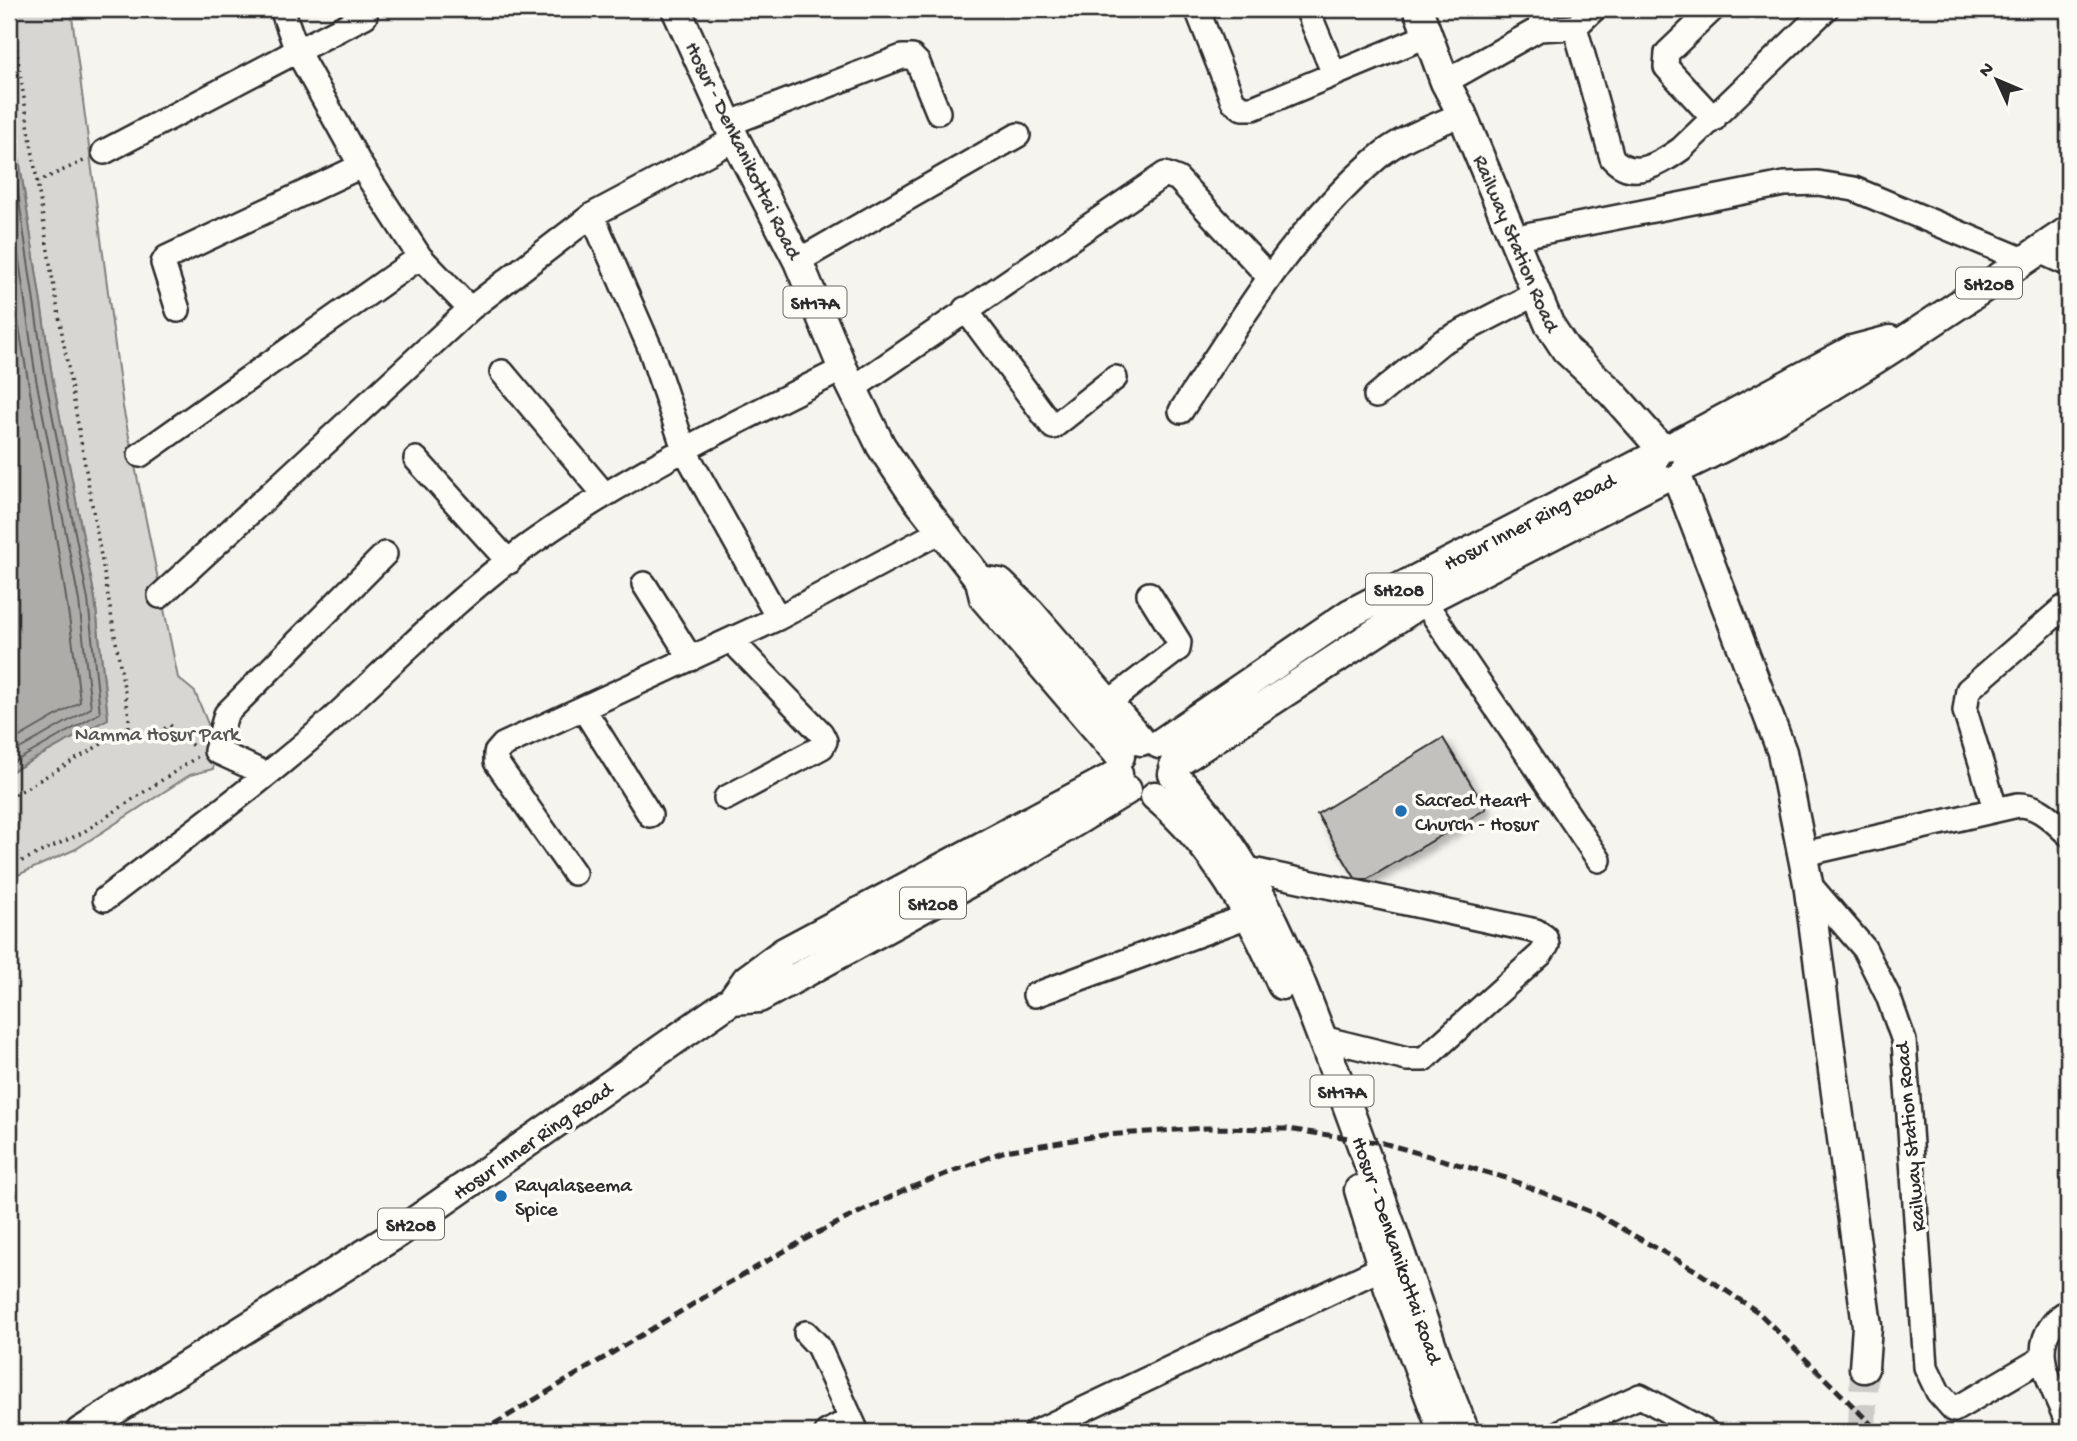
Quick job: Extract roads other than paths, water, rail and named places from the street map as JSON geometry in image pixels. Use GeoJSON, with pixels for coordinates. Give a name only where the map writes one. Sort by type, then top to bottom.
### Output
{"type":"FeatureCollection","features":[{"type":"Feature","properties":{"kind":"main road","name":"Hosur - Denkanikottai Road"},"geometry":{"type":"LineString","coordinates":[[676,9],[731,131],[798,261],[848,379],[898,473],[980,580],[984,598],[1145,764],[1210,813],[1248,869],[1284,940],[1322,1038],[1443,1432]]}},
{"type":"Feature","properties":{"kind":"main road","name":"Railway Station Road"},"geometry":{"type":"LineString","coordinates":[[1418,9],[1445,82],[1462,114],[1535,294],[1566,350],[1612,393],[1669,462],[1782,752],[1804,854],[1867,1326],[1864,1368]]}},
{"type":"Feature","properties":{"kind":"main road","name":"Hosur Inner Ring Road"},"geometry":{"type":"LineString","coordinates":[[1145,764],[1349,614],[1669,462],[1753,434],[1844,380],[2068,231]]}},
{"type":"Feature","properties":{"kind":"main road","name":"Hosur Inner Ring Road"},"geometry":{"type":"LineString","coordinates":[[80,1432],[398,1233],[732,1000],[747,979],[784,952],[1145,764],[1669,462]]}},
{"type":"Feature","properties":{"kind":"main road","name":"Hosur - Denkanikottai Road"},"geometry":{"type":"LineString","coordinates":[[980,580],[1000,583],[1109,702],[1145,764],[1136,795],[1155,796],[1182,818],[1213,857],[1248,916],[1267,951],[1392,1263],[1465,1432]]}},
{"type":"Feature","properties":{"kind":"street"},"geometry":{"type":"LineString","coordinates":[[282,9],[297,51],[361,166],[419,257],[470,309]]}},
{"type":"Feature","properties":{"kind":"street"},"geometry":{"type":"LineString","coordinates":[[1197,9],[1233,101],[1242,108],[1253,108],[1429,34]]}},
{"type":"Feature","properties":{"kind":"street"},"geometry":{"type":"LineString","coordinates":[[1307,9],[1334,74]]}},
{"type":"Feature","properties":{"kind":"street"},"geometry":{"type":"LineString","coordinates":[[1575,27],[1594,9]]}},
{"type":"Feature","properties":{"kind":"street"},"geometry":{"type":"LineString","coordinates":[[1713,9],[1667,53],[1665,61],[1666,67],[1714,119]]}},
{"type":"Feature","properties":{"kind":"street"},"geometry":{"type":"LineString","coordinates":[[1575,27],[1612,158],[1621,168],[1635,170],[1661,164],[1714,119],[1826,9]]}},
{"type":"Feature","properties":{"kind":"street"},"geometry":{"type":"LineString","coordinates":[[104,152],[365,16]]}},
{"type":"Feature","properties":{"kind":"street"},"geometry":{"type":"LineString","coordinates":[[1445,82],[1542,19],[1575,27]]}},
{"type":"Feature","properties":{"kind":"street"},"geometry":{"type":"LineString","coordinates":[[160,596],[470,309],[592,215],[731,131],[902,57],[912,57],[918,63],[938,112]]}},
{"type":"Feature","properties":{"kind":"street"},"geometry":{"type":"LineString","coordinates":[[1181,411],[1269,277],[1326,210],[1377,158],[1399,143],[1462,114]]}},
{"type":"Feature","properties":{"kind":"street"},"geometry":{"type":"LineString","coordinates":[[798,261],[1018,135]]}},
{"type":"Feature","properties":{"kind":"street"},"geometry":{"type":"LineString","coordinates":[[178,310],[163,263],[166,258],[361,166]]}},
{"type":"Feature","properties":{"kind":"street"},"geometry":{"type":"LineString","coordinates":[[105,899],[317,732],[446,612],[509,562],[605,495],[684,449],[848,379],[965,309],[1165,174],[1178,179],[1269,277]]}},
{"type":"Feature","properties":{"kind":"street"},"geometry":{"type":"LineString","coordinates":[[1513,238],[1784,184],[1818,183],[1854,189],[2031,255],[2068,264]]}},
{"type":"Feature","properties":{"kind":"street"},"geometry":{"type":"LineString","coordinates":[[592,215],[650,348],[684,449],[778,618]]}},
{"type":"Feature","properties":{"kind":"street"},"geometry":{"type":"LineString","coordinates":[[140,455],[419,257]]}},
{"type":"Feature","properties":{"kind":"street"},"geometry":{"type":"LineString","coordinates":[[1376,396],[1442,342],[1535,294]]}},
{"type":"Feature","properties":{"kind":"street"},"geometry":{"type":"LineString","coordinates":[[965,309],[1060,435],[1115,378]]}},
{"type":"Feature","properties":{"kind":"street"},"geometry":{"type":"LineString","coordinates":[[502,372],[605,495]]}},
{"type":"Feature","properties":{"kind":"street"},"geometry":{"type":"LineString","coordinates":[[416,459],[509,562]]}},
{"type":"Feature","properties":{"kind":"street"},"geometry":{"type":"LineString","coordinates":[[574,873],[496,762],[496,753],[503,745],[778,618],[941,531]]}},
{"type":"Feature","properties":{"kind":"street"},"geometry":{"type":"LineString","coordinates":[[266,774],[216,751],[226,714],[386,554]]}},
{"type":"Feature","properties":{"kind":"street"},"geometry":{"type":"LineString","coordinates":[[644,584],[691,659]]}},
{"type":"Feature","properties":{"kind":"street"},"geometry":{"type":"LineString","coordinates":[[1109,702],[1178,649],[1179,642],[1149,594]]}},
{"type":"Feature","properties":{"kind":"street"},"geometry":{"type":"LineString","coordinates":[[1424,601],[1599,860]]}},
{"type":"Feature","properties":{"kind":"street"},"geometry":{"type":"LineString","coordinates":[[1995,808],[1965,699],[1974,682],[2067,608]]}},
{"type":"Feature","properties":{"kind":"street"},"geometry":{"type":"LineString","coordinates":[[726,798],[822,747],[825,741],[821,733],[730,640]]}},
{"type":"Feature","properties":{"kind":"street"},"geometry":{"type":"LineString","coordinates":[[583,708],[650,815]]}},
{"type":"Feature","properties":{"kind":"street"},"geometry":{"type":"LineString","coordinates":[[1804,854],[1995,808],[2030,805],[2068,834]]}},
{"type":"Feature","properties":{"kind":"street"},"geometry":{"type":"LineString","coordinates":[[1248,869],[1536,930],[1545,937],[1547,944],[1541,954],[1424,1059],[1407,1059],[1322,1038]]}},
{"type":"Feature","properties":{"kind":"street","name":"Railway Station Road"},"geometry":{"type":"LineString","coordinates":[[1808,883],[1864,948],[1888,996],[1904,1041],[1926,1367],[1938,1392],[1954,1410],[2043,1358]]}},
{"type":"Feature","properties":{"kind":"street"},"geometry":{"type":"LineString","coordinates":[[1035,995],[1248,916]]}},
{"type":"Feature","properties":{"kind":"street"},"geometry":{"type":"LineString","coordinates":[[1036,1432],[1392,1263]]}},
{"type":"Feature","properties":{"kind":"street"},"geometry":{"type":"LineString","coordinates":[[2068,1311],[2054,1320],[2045,1333],[2043,1358],[2068,1424]]}},
{"type":"Feature","properties":{"kind":"street"},"geometry":{"type":"LineString","coordinates":[[806,1333],[818,1346],[854,1426],[827,1432]]}},
{"type":"Feature","properties":{"kind":"street"},"geometry":{"type":"LineString","coordinates":[[1560,1432],[1640,1396],[1706,1432]]}},
{"type":"Feature","properties":{"kind":"water"},"geometry":{"type":"Polygon","coordinates":[[[9,92],[52,376],[95,599],[108,719],[9,773],[9,92]]]}},
{"type":"Feature","properties":{"kind":"tunnel"},"geometry":{"type":"LineString","coordinates":[[1862,1432],[1864,1368]]}},
{"type":"Feature","properties":{"kind":"railway"},"geometry":{"type":"LineString","coordinates":[[481,1432],[718,1289],[811,1236],[907,1189],[1005,1151],[1104,1135],[1206,1128],[1287,1129],[1383,1143],[1506,1178],[1596,1214],[1695,1270],[1758,1312],[1879,1432]]}},
{"type":"Feature","properties":{"kind":"place","name":"Sacred Heart Church - Hosur"},"geometry":{"type":"Point","coordinates":[1401,811]}},
{"type":"Feature","properties":{"kind":"place","name":"Rayalaseema Spice"},"geometry":{"type":"Point","coordinates":[501,1196]}},
{"type":"Feature","properties":{"kind":"park label","name":"Namma Hosur Park"},"geometry":{"type":"Point","coordinates":[157,733]}}]}
